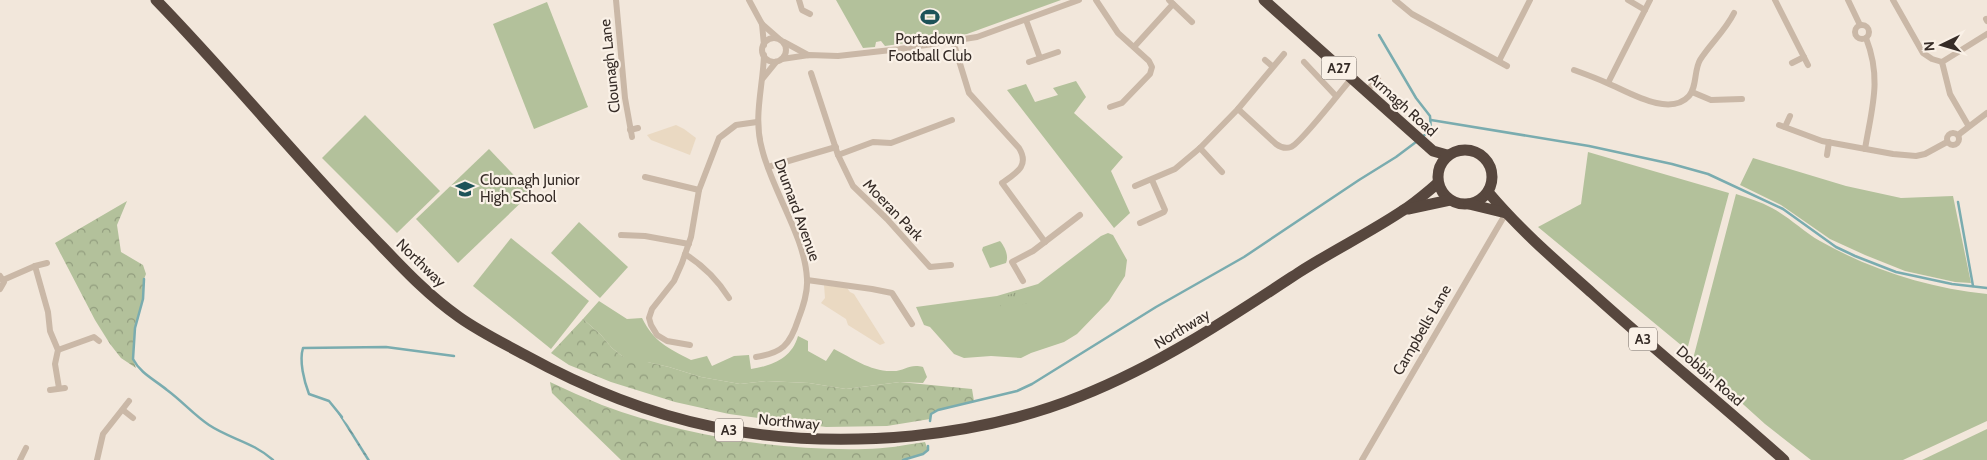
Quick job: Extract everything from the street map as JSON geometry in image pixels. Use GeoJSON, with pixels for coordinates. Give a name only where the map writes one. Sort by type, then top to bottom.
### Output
{"type":"FeatureCollection","features":[{"type":"Feature","properties":{"kind":"highway","name":"Northway"},"geometry":{"type":"LineString","coordinates":[[156,0],[339,202],[422,287],[459,318],[551,370],[616,398],[674,418],[752,434],[830,440],[880,439],[928,434],[1001,422],[1077,398],[1132,373],[1185,345],[1313,264],[1406,209],[1438,183]]}},
{"type":"Feature","properties":{"kind":"highway","name":"Armagh Road"},"geometry":{"type":"LineString","coordinates":[[1264,0],[1433,151],[1447,155]]}},
{"type":"Feature","properties":{"kind":"highway"},"geometry":{"type":"LineString","coordinates":[[1450,200],[1441,191],[1438,183],[1439,167],[1447,155],[1458,150],[1466,150],[1483,156],[1492,172],[1492,180],[1488,192],[1477,201],[1469,204]]}},
{"type":"Feature","properties":{"kind":"highway","name":"Armagh Road"},"geometry":{"type":"LineString","coordinates":[[1433,151],[1439,167]]}},
{"type":"Feature","properties":{"kind":"highway","name":"Dobbin Road"},"geometry":{"type":"LineString","coordinates":[[1488,192],[1506,213],[1636,332],[1784,460]]}},
{"type":"Feature","properties":{"kind":"highway","name":"Northway"},"geometry":{"type":"LineString","coordinates":[[1406,209],[1450,200]]}},
{"type":"Feature","properties":{"kind":"highway","name":"A3"},"geometry":{"type":"LineString","coordinates":[[1450,200],[1461,204],[1469,204]]}},
{"type":"Feature","properties":{"kind":"highway","name":"Dobbin Road"},"geometry":{"type":"LineString","coordinates":[[1469,204],[1506,213]]}},
{"type":"Feature","properties":{"kind":"street","name":"Clounagh Lane"},"geometry":{"type":"LineString","coordinates":[[616,0],[624,98],[631,134],[638,128]]}},
{"type":"Feature","properties":{"kind":"street"},"geometry":{"type":"LineString","coordinates":[[750,0],[762,24],[764,55],[768,60],[779,60],[809,55],[838,56],[953,41],[982,35],[1079,0]]}},
{"type":"Feature","properties":{"kind":"street"},"geometry":{"type":"LineString","coordinates":[[799,0],[802,10],[810,14]]}},
{"type":"Feature","properties":{"kind":"street"},"geometry":{"type":"LineString","coordinates":[[1096,0],[1118,33],[1152,64],[1152,71],[1122,103],[1110,107]]}},
{"type":"Feature","properties":{"kind":"street"},"geometry":{"type":"LineString","coordinates":[[1394,0],[1412,14],[1507,66]]}},
{"type":"Feature","properties":{"kind":"street"},"geometry":{"type":"LineString","coordinates":[[1499,61],[1530,0]]}},
{"type":"Feature","properties":{"kind":"street"},"geometry":{"type":"LineString","coordinates":[[1628,0],[1645,10]]}},
{"type":"Feature","properties":{"kind":"street"},"geometry":{"type":"LineString","coordinates":[[1608,83],[1650,0]]}},
{"type":"Feature","properties":{"kind":"street"},"geometry":{"type":"LineString","coordinates":[[1775,0],[1808,65]]}},
{"type":"Feature","properties":{"kind":"street"},"geometry":{"type":"LineString","coordinates":[[1848,0],[1860,25]]}},
{"type":"Feature","properties":{"kind":"street"},"geometry":{"type":"LineString","coordinates":[[1902,0],[1894,2],[1923,53],[1932,59],[1942,62],[1987,34]]}},
{"type":"Feature","properties":{"kind":"street"},"geometry":{"type":"LineString","coordinates":[[1134,47],[1171,2],[1192,22]]}},
{"type":"Feature","properties":{"kind":"street"},"geometry":{"type":"LineString","coordinates":[[1574,70],[1654,103],[1669,104],[1680,102],[1688,98],[1692,92],[1699,62],[1728,24],[1734,13]]}},
{"type":"Feature","properties":{"kind":"street"},"geometry":{"type":"LineString","coordinates":[[1026,20],[1040,58]]}},
{"type":"Feature","properties":{"kind":"street"},"geometry":{"type":"LineString","coordinates":[[762,24],[781,41],[786,49],[763,78]]}},
{"type":"Feature","properties":{"kind":"street"},"geometry":{"type":"LineString","coordinates":[[1860,25],[1868,28],[1866,38],[1873,56],[1876,82],[1865,149]]}},
{"type":"Feature","properties":{"kind":"street"},"geometry":{"type":"LineString","coordinates":[[1860,25],[1856,28],[1856,35],[1859,38],[1866,38]]}},
{"type":"Feature","properties":{"kind":"street"},"geometry":{"type":"LineString","coordinates":[[764,45],[772,38],[809,55]]}},
{"type":"Feature","properties":{"kind":"street"},"geometry":{"type":"LineString","coordinates":[[953,41],[969,93],[1024,156],[1021,167],[1002,184],[1045,242]]}},
{"type":"Feature","properties":{"kind":"street"},"geometry":{"type":"LineString","coordinates":[[1029,62],[1058,52]]}},
{"type":"Feature","properties":{"kind":"street"},"geometry":{"type":"LineString","coordinates":[[1135,186],[1175,169],[1200,148],[1238,109],[1272,66],[1284,54]]}},
{"type":"Feature","properties":{"kind":"street","name":"Drumard Avenue"},"geometry":{"type":"LineString","coordinates":[[756,357],[769,355],[785,347],[795,331],[806,296],[807,280],[801,248],[761,149],[757,122],[764,55]]}},
{"type":"Feature","properties":{"kind":"street"},"geometry":{"type":"LineString","coordinates":[[1792,63],[1804,57]]}},
{"type":"Feature","properties":{"kind":"street"},"geometry":{"type":"LineString","coordinates":[[1265,60],[1272,66]]}},
{"type":"Feature","properties":{"kind":"street"},"geometry":{"type":"LineString","coordinates":[[1304,62],[1336,96]]}},
{"type":"Feature","properties":{"kind":"street"},"geometry":{"type":"LineString","coordinates":[[1942,62],[1950,94],[1968,126]]}},
{"type":"Feature","properties":{"kind":"street","name":"Moeran Park"},"geometry":{"type":"LineString","coordinates":[[812,73],[838,154],[853,186],[887,219],[930,267],[951,265]]}},
{"type":"Feature","properties":{"kind":"street"},"geometry":{"type":"LineString","coordinates":[[1366,91],[1378,78]]}},
{"type":"Feature","properties":{"kind":"street"},"geometry":{"type":"LineString","coordinates":[[1238,109],[1276,144],[1283,148],[1291,147],[1302,138],[1351,79]]}},
{"type":"Feature","properties":{"kind":"street"},"geometry":{"type":"LineString","coordinates":[[1692,92],[1711,100],[1742,99]]}},
{"type":"Feature","properties":{"kind":"street"},"geometry":{"type":"LineString","coordinates":[[1790,116],[1782,126],[1829,142],[1886,153],[1916,156],[1932,151],[1947,142],[1949,134],[1958,135],[1987,113]]}},
{"type":"Feature","properties":{"kind":"street"},"geometry":{"type":"LineString","coordinates":[[838,154],[873,142],[891,143],[952,120]]}},
{"type":"Feature","properties":{"kind":"street"},"geometry":{"type":"LineString","coordinates":[[690,345],[667,341],[657,334],[649,318],[652,309],[674,281],[689,244],[699,190],[719,138],[736,125],[757,122]]}},
{"type":"Feature","properties":{"kind":"street"},"geometry":{"type":"LineString","coordinates":[[1827,155],[1829,142]]}},
{"type":"Feature","properties":{"kind":"street"},"geometry":{"type":"LineString","coordinates":[[768,167],[836,147]]}},
{"type":"Feature","properties":{"kind":"street"},"geometry":{"type":"LineString","coordinates":[[1200,148],[1222,172]]}},
{"type":"Feature","properties":{"kind":"street"},"geometry":{"type":"LineString","coordinates":[[645,177],[699,190]]}},
{"type":"Feature","properties":{"kind":"street"},"geometry":{"type":"LineString","coordinates":[[1140,223],[1165,210],[1152,180]]}},
{"type":"Feature","properties":{"kind":"street","name":"Campbells Lane"},"geometry":{"type":"LineString","coordinates":[[1362,460],[1506,213]]}},
{"type":"Feature","properties":{"kind":"street"},"geometry":{"type":"LineString","coordinates":[[1023,281],[1012,262],[1033,251],[1080,215]]}},
{"type":"Feature","properties":{"kind":"street"},"geometry":{"type":"LineString","coordinates":[[621,235],[645,236],[689,244]]}},
{"type":"Feature","properties":{"kind":"street"},"geometry":{"type":"LineString","coordinates":[[685,254],[712,275],[729,298]]}},
{"type":"Feature","properties":{"kind":"street"},"geometry":{"type":"LineString","coordinates":[[0,289],[4,284],[2,278],[47,263]]}},
{"type":"Feature","properties":{"kind":"street"},"geometry":{"type":"LineString","coordinates":[[35,266],[48,312],[50,331],[58,350],[55,364],[62,388],[50,390]]}},
{"type":"Feature","properties":{"kind":"street"},"geometry":{"type":"LineString","coordinates":[[807,280],[892,293],[912,324]]}},
{"type":"Feature","properties":{"kind":"street"},"geometry":{"type":"LineString","coordinates":[[58,350],[94,337],[99,342]]}},
{"type":"Feature","properties":{"kind":"street"},"geometry":{"type":"LineString","coordinates":[[97,460],[103,434],[129,401]]}},
{"type":"Feature","properties":{"kind":"street"},"geometry":{"type":"LineString","coordinates":[[123,410],[133,418]]}},
{"type":"Feature","properties":{"kind":"street"},"geometry":{"type":"LineString","coordinates":[[20,460],[26,448]]}},
{"type":"Feature","properties":{"kind":"green space","name":"Portadown Football Club"},"geometry":{"type":"Polygon","coordinates":[[[836,0],[1061,0],[967,34],[885,46],[881,41],[876,42],[875,47],[863,48],[836,0]]]}},
{"type":"Feature","properties":{"kind":"green space"},"geometry":{"type":"Polygon","coordinates":[[[547,2],[588,107],[534,129],[493,24],[547,2]]]}},
{"type":"Feature","properties":{"kind":"green space"},"geometry":{"type":"Polygon","coordinates":[[[1076,81],[1086,97],[1074,113],[1123,157],[1111,171],[1130,213],[1114,228],[1007,90],[1026,84],[1035,102],[1058,95],[1053,88],[1076,81]]]}},
{"type":"Feature","properties":{"kind":"green space"},"geometry":{"type":"Polygon","coordinates":[[[365,115],[440,191],[397,233],[322,158],[365,115]]]}},
{"type":"Feature","properties":{"kind":"green space"},"geometry":{"type":"Polygon","coordinates":[[[489,149],[531,193],[458,263],[416,219],[489,149]]]}},
{"type":"Feature","properties":{"kind":"green space"},"geometry":{"type":"Polygon","coordinates":[[[1588,152],[1729,193],[1687,350],[1538,227],[1581,204],[1588,152]]]}},
{"type":"Feature","properties":{"kind":"green space"},"geometry":{"type":"Polygon","coordinates":[[[1753,158],[1846,186],[1901,198],[1953,196],[1971,283],[1955,282],[1905,271],[1830,239],[1781,205],[1740,185],[1753,158]]]}},
{"type":"Feature","properties":{"kind":"green space"},"geometry":{"type":"Polygon","coordinates":[[[1736,194],[1772,208],[1820,241],[1859,261],[1922,282],[1987,294],[1987,421],[1903,460],[1811,460],[1765,424],[1693,359],[1736,194]]]}},
{"type":"Feature","properties":{"kind":"green space"},"geometry":{"type":"Polygon","coordinates":[[[127,201],[117,225],[121,252],[143,265],[146,274],[143,299],[135,328],[133,359],[136,368],[121,358],[110,344],[95,320],[55,243],[127,201]]]}},
{"type":"Feature","properties":{"kind":"green space"},"geometry":{"type":"Polygon","coordinates":[[[579,222],[628,267],[600,298],[551,253],[579,222]]]}},
{"type":"Feature","properties":{"kind":"green space"},"geometry":{"type":"Polygon","coordinates":[[[1108,233],[1113,235],[1127,260],[1125,276],[1109,301],[1077,334],[1064,342],[1021,358],[991,356],[964,358],[954,354],[930,327],[924,325],[916,307],[997,296],[1038,284],[1101,236],[1108,233]]]}},
{"type":"Feature","properties":{"kind":"green space"},"geometry":{"type":"Polygon","coordinates":[[[511,238],[589,301],[551,349],[473,286],[511,238]]]}},
{"type":"Feature","properties":{"kind":"green space"},"geometry":{"type":"Polygon","coordinates":[[[1000,241],[1006,252],[1006,263],[990,268],[982,250],[983,247],[1000,241]]]}},
{"type":"Feature","properties":{"kind":"green space"},"geometry":{"type":"Polygon","coordinates":[[[1030,288],[1034,301],[1002,311],[998,298],[1030,288]]]}},
{"type":"Feature","properties":{"kind":"green space"},"geometry":{"type":"Polygon","coordinates":[[[599,301],[627,319],[642,318],[651,333],[662,344],[691,360],[707,356],[712,366],[734,356],[749,355],[751,369],[766,366],[786,355],[795,344],[798,336],[808,341],[808,351],[826,361],[834,349],[862,364],[885,371],[901,370],[915,366],[923,367],[927,377],[923,383],[900,382],[846,389],[809,383],[766,381],[740,384],[701,377],[647,362],[634,362],[612,348],[583,319],[599,301]]]}},
{"type":"Feature","properties":{"kind":"green space"},"geometry":{"type":"Polygon","coordinates":[[[583,319],[622,356],[701,377],[740,384],[766,381],[809,383],[846,389],[900,382],[972,389],[974,401],[938,410],[931,414],[930,419],[887,426],[826,427],[729,414],[675,402],[611,382],[569,365],[551,353],[583,319]]]}},
{"type":"Feature","properties":{"kind":"green space"},"geometry":{"type":"Polygon","coordinates":[[[550,382],[602,405],[633,416],[698,433],[731,439],[765,444],[832,449],[895,447],[925,442],[928,450],[923,454],[903,460],[621,460],[552,393],[550,382]]]}},
{"type":"Feature","properties":{"kind":"green space"},"geometry":{"type":"Polygon","coordinates":[[[1987,429],[1987,460],[1922,460],[1987,429]]]}},
{"type":"Feature","properties":{"kind":"shaded area"},"geometry":{"type":"Polygon","coordinates":[[[676,125],[696,138],[690,155],[651,140],[647,135],[676,125]]]}},
{"type":"Feature","properties":{"kind":"shaded area"},"geometry":{"type":"Polygon","coordinates":[[[824,285],[847,288],[854,294],[885,343],[880,345],[848,325],[846,319],[821,303],[825,298],[824,285]]]}},
{"type":"Feature","properties":{"kind":"water"},"geometry":{"type":"Polygon","coordinates":[[[332,404],[348,425],[370,460],[367,460],[332,404]]]}},
{"type":"Feature","properties":{"kind":"waterway"},"geometry":{"type":"LineString","coordinates":[[1379,35],[1416,98],[1430,116],[1431,130],[1422,137]]}},
{"type":"Feature","properties":{"kind":"waterway"},"geometry":{"type":"LineString","coordinates":[[1431,120],[1589,146],[1708,174],[1783,209],[1836,247],[1855,256],[1896,272],[1952,284],[1987,288]]}},
{"type":"Feature","properties":{"kind":"waterway"},"geometry":{"type":"LineString","coordinates":[[930,421],[931,414],[938,410],[1017,391],[1032,384],[1156,307],[1244,257],[1416,142]]}},
{"type":"Feature","properties":{"kind":"waterway"},"geometry":{"type":"LineString","coordinates":[[1958,202],[1973,286]]}},
{"type":"Feature","properties":{"kind":"waterway"},"geometry":{"type":"LineString","coordinates":[[144,279],[143,299],[135,328],[133,359],[136,364],[209,425],[258,449],[273,460]]}},
{"type":"Feature","properties":{"kind":"waterway"},"geometry":{"type":"LineString","coordinates":[[342,417],[329,401],[309,394],[303,371],[303,348],[386,347],[454,356]]}},
{"type":"Feature","properties":{"kind":"waterway"},"geometry":{"type":"LineString","coordinates":[[903,460],[923,454],[928,450],[928,446]]}},
{"type":"Feature","properties":{"kind":"place","name":"Portadown Football Club"},"geometry":{"type":"Point","coordinates":[930,17]}},
{"type":"Feature","properties":{"kind":"place","name":"Clounagh Junior High School"},"geometry":{"type":"Point","coordinates":[465,189]}}]}
